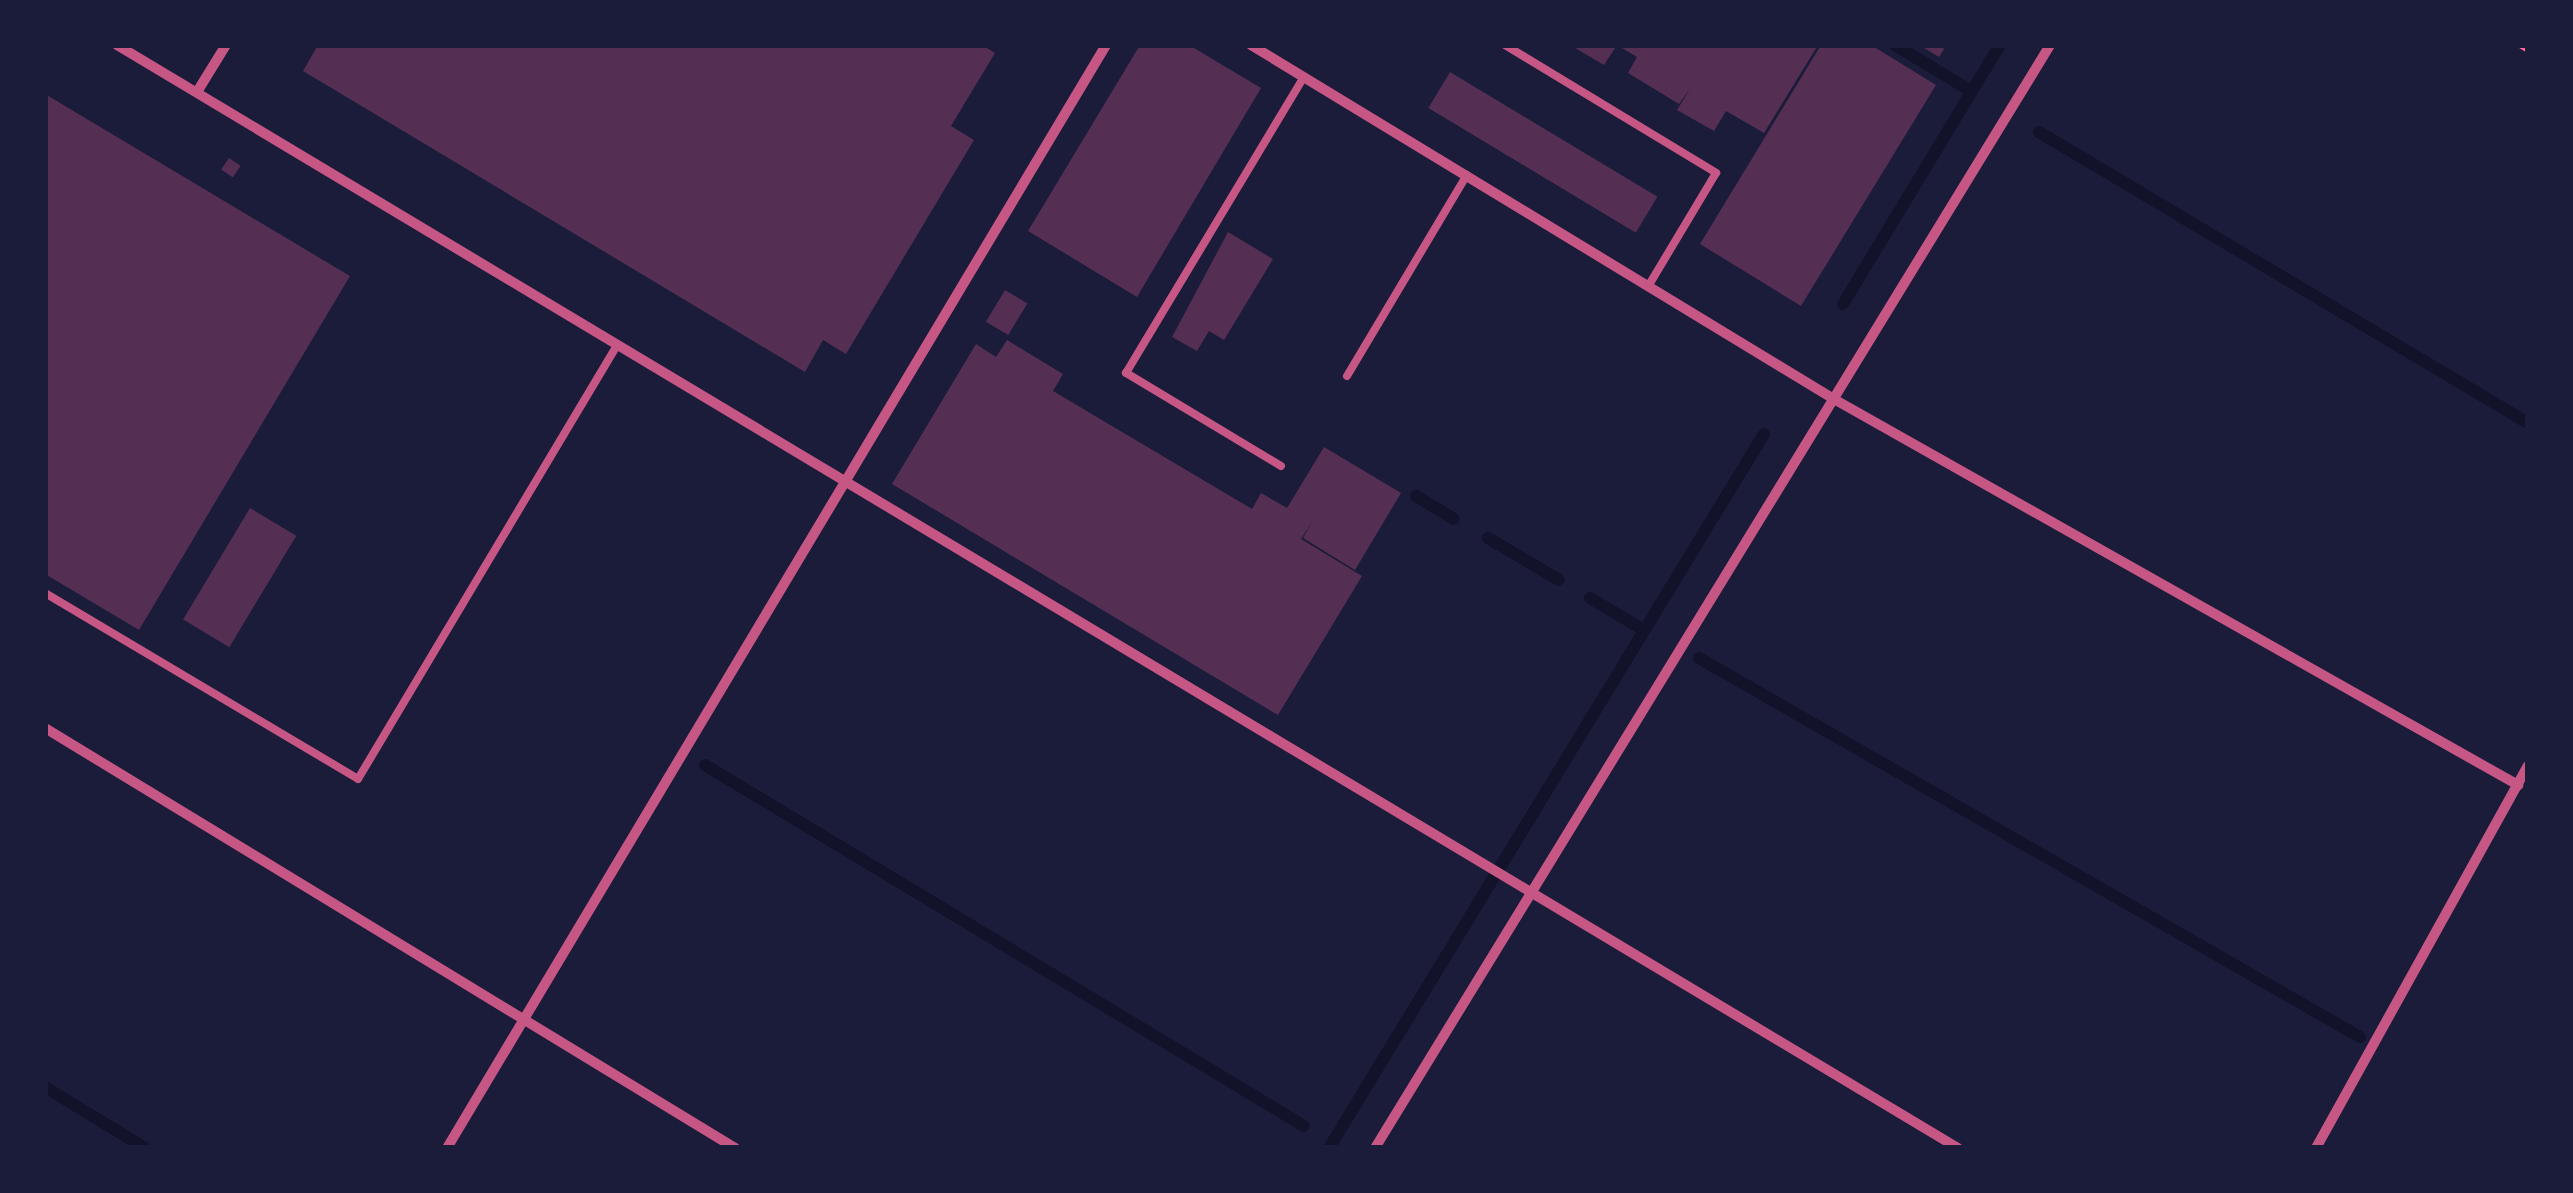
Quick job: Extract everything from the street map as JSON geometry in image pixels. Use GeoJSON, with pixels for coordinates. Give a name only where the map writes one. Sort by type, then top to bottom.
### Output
{"type":"FeatureCollection","features":[{"type":"Feature","properties":{"kind":"street"},"geometry":{"type":"LineString","coordinates":[[117,45],[1512,886],[1958,1148]]}},
{"type":"Feature","properties":{"kind":"street"},"geometry":{"type":"LineString","coordinates":[[196,92],[226,45]]}},
{"type":"Feature","properties":{"kind":"street"},"geometry":{"type":"LineString","coordinates":[[446,1148],[848,487],[1106,45]]}},
{"type":"Feature","properties":{"kind":"street"},"geometry":{"type":"LineString","coordinates":[[1252,45],[1832,398],[2518,785]]}},
{"type":"Feature","properties":{"kind":"street"},"geometry":{"type":"LineString","coordinates":[[1375,1148],[1526,894],[2050,45]]}},
{"type":"Feature","properties":{"kind":"street"},"geometry":{"type":"LineString","coordinates":[[45,728],[736,1148]]}},
{"type":"Feature","properties":{"kind":"street"},"geometry":{"type":"LineString","coordinates":[[2316,1148],[2528,766]]}},
{"type":"Feature","properties":{"kind":"lane"},"geometry":{"type":"LineString","coordinates":[[1505,45],[1716,174],[1649,285]]}},
{"type":"Feature","properties":{"kind":"lane"},"geometry":{"type":"LineString","coordinates":[[1281,466],[1126,373],[1304,77]]}},
{"type":"Feature","properties":{"kind":"lane"},"geometry":{"type":"LineString","coordinates":[[1347,376],[1467,175]]}},
{"type":"Feature","properties":{"kind":"lane"},"geometry":{"type":"LineString","coordinates":[[45,593],[358,780],[616,346]]}},
{"type":"Feature","properties":{"kind":"path"},"geometry":{"type":"LineString","coordinates":[[2520,45],[2528,50]]}},
{"type":"Feature","properties":{"kind":"building"},"geometry":{"type":"Polygon","coordinates":[[[318,45],[982,45],[995,53],[951,126],[974,140],[846,354],[823,340],[805,372],[303,71],[318,45]]]}},
{"type":"Feature","properties":{"kind":"building"},"geometry":{"type":"Polygon","coordinates":[[[1140,45],[1189,45],[1261,88],[1137,297],[1028,231],[1140,45]]]}},
{"type":"Feature","properties":{"kind":"building"},"geometry":{"type":"Polygon","coordinates":[[[1570,45],[1617,45],[1604,65],[1570,45]]]}},
{"type":"Feature","properties":{"kind":"building"},"geometry":{"type":"Polygon","coordinates":[[[1617,45],[1818,45],[1764,133],[1726,111],[1714,131],[1677,110],[1690,89],[1679,104],[1628,73],[1637,57],[1617,45]]]}},
{"type":"Feature","properties":{"kind":"building"},"geometry":{"type":"Polygon","coordinates":[[[1821,45],[1871,45],[1936,85],[1801,306],[1700,244],[1821,45]]]}},
{"type":"Feature","properties":{"kind":"building"},"geometry":{"type":"Polygon","coordinates":[[[1919,45],[1938,45],[1944,49],[1939,57],[1919,45]]]}},
{"type":"Feature","properties":{"kind":"building"},"geometry":{"type":"Polygon","coordinates":[[[1450,72],[1657,197],[1636,233],[1428,108],[1450,72]]]}},
{"type":"Feature","properties":{"kind":"building"},"geometry":{"type":"Polygon","coordinates":[[[45,94],[350,276],[139,630],[45,574],[45,94]]]}},
{"type":"Feature","properties":{"kind":"building"},"geometry":{"type":"Polygon","coordinates":[[[229,158],[241,166],[233,177],[221,170],[229,158]]]}},
{"type":"Feature","properties":{"kind":"building"},"geometry":{"type":"Polygon","coordinates":[[[1228,232],[1273,259],[1224,340],[1209,331],[1197,351],[1172,337],[1228,232]]]}},
{"type":"Feature","properties":{"kind":"building"},"geometry":{"type":"Polygon","coordinates":[[[1005,290],[1027,303],[1008,335],[986,322],[1005,290]]]}},
{"type":"Feature","properties":{"kind":"building"},"geometry":{"type":"Polygon","coordinates":[[[1007,340],[1063,374],[1053,391],[1252,509],[1261,493],[1287,508],[1324,447],[1401,493],[1355,570],[1303,538],[1312,522],[1301,539],[1362,576],[1278,715],[892,484],[976,344],[996,357],[1007,340]]]}},
{"type":"Feature","properties":{"kind":"building"},"geometry":{"type":"Polygon","coordinates":[[[250,508],[296,536],[229,647],[183,619],[250,508]]]}},
{"type":"Feature","properties":{"kind":"waterway"},"geometry":{"type":"LineString","coordinates":[[1895,45],[1971,91]]}},
{"type":"Feature","properties":{"kind":"waterway"},"geometry":{"type":"LineString","coordinates":[[1843,304],[2000,45]]}},
{"type":"Feature","properties":{"kind":"waterway"},"geometry":{"type":"LineString","coordinates":[[2039,132],[2528,423]]}},
{"type":"Feature","properties":{"kind":"waterway"},"geometry":{"type":"LineString","coordinates":[[1329,1148],[1764,434]]}},
{"type":"Feature","properties":{"kind":"waterway"},"geometry":{"type":"LineString","coordinates":[[1416,496],[1454,519]]}},
{"type":"Feature","properties":{"kind":"waterway"},"geometry":{"type":"LineString","coordinates":[[1488,538],[1559,580]]}},
{"type":"Feature","properties":{"kind":"waterway"},"geometry":{"type":"LineString","coordinates":[[1590,598],[1644,630]]}},
{"type":"Feature","properties":{"kind":"waterway"},"geometry":{"type":"LineString","coordinates":[[1699,658],[2360,1037]]}},
{"type":"Feature","properties":{"kind":"waterway"},"geometry":{"type":"LineString","coordinates":[[705,765],[1304,1126]]}},
{"type":"Feature","properties":{"kind":"waterway"},"geometry":{"type":"LineString","coordinates":[[45,1087],[145,1148]]}}]}
